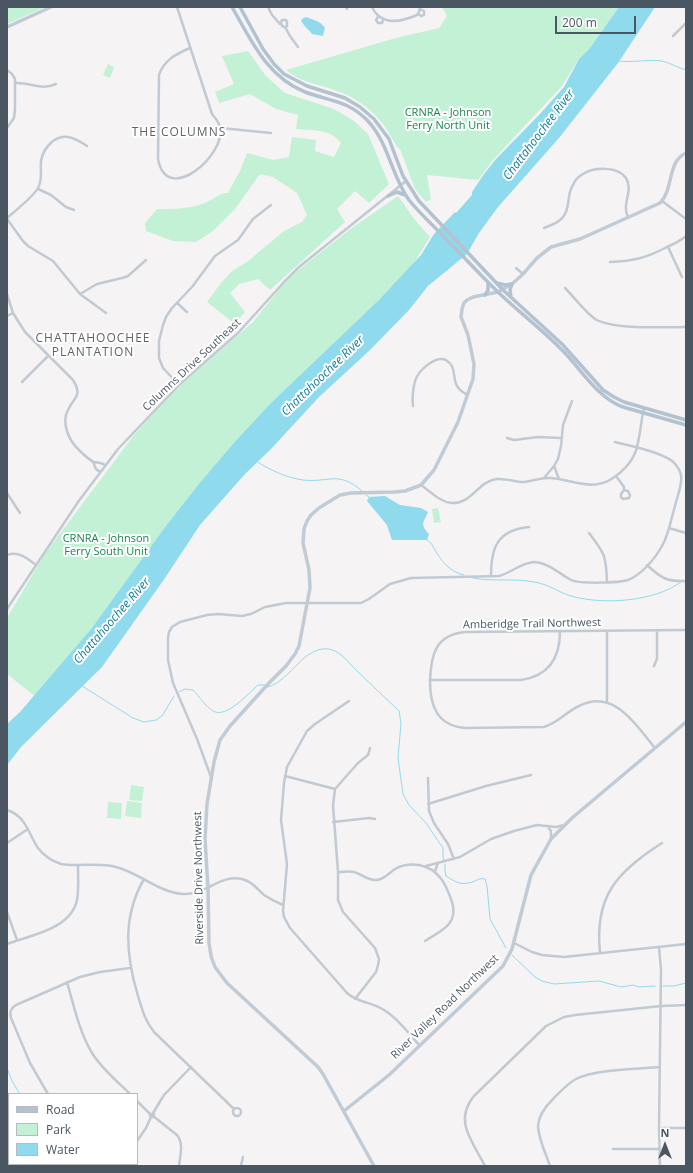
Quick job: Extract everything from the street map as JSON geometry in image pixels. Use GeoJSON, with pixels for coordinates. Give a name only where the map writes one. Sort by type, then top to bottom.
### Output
{"type":"FeatureCollection","features":[{"type":"Feature","properties":{"kind":"main road"},"geometry":{"type":"LineString","coordinates":[[232,7],[259,54],[278,76],[292,86],[305,92],[337,101],[349,107],[363,116],[370,123],[384,144],[400,185],[406,195],[498,292],[561,348],[606,397],[619,406],[686,425]]}},
{"type":"Feature","properties":{"kind":"main road"},"geometry":{"type":"LineString","coordinates":[[240,7],[263,49],[274,64],[284,74],[307,86],[346,98],[374,119],[386,133],[406,181],[415,196],[503,290],[562,344],[608,393],[620,401],[686,420]]}},
{"type":"Feature","properties":{"kind":"main road"},"geometry":{"type":"LineString","coordinates":[[388,196],[397,192],[406,195]]}},
{"type":"Feature","properties":{"kind":"main road"},"geometry":{"type":"LineString","coordinates":[[485,295],[488,290],[488,281]]}},
{"type":"Feature","properties":{"kind":"main road"},"geometry":{"type":"LineString","coordinates":[[496,282],[503,285],[512,284],[510,292],[512,298]]}},
{"type":"Feature","properties":{"kind":"street"},"geometry":{"type":"LineString","coordinates":[[7,27],[51,7]]}},
{"type":"Feature","properties":{"kind":"street"},"geometry":{"type":"LineString","coordinates":[[177,7],[212,114],[221,128],[216,147],[210,157],[195,172],[176,179],[171,178],[160,168],[157,154],[159,75],[162,66],[167,61],[190,48]]}},
{"type":"Feature","properties":{"kind":"street"},"geometry":{"type":"LineString","coordinates":[[268,7],[272,15],[283,27],[285,27],[298,47]]}},
{"type":"Feature","properties":{"kind":"street"},"geometry":{"type":"LineString","coordinates":[[372,7],[378,17],[384,20],[395,21],[418,14],[421,16],[425,14],[420,8],[418,14]]}},
{"type":"Feature","properties":{"kind":"street"},"geometry":{"type":"LineString","coordinates":[[378,17],[376,20],[378,23],[382,23],[384,20]]}},
{"type":"Feature","properties":{"kind":"street"},"geometry":{"type":"LineString","coordinates":[[281,24],[282,20],[286,20],[288,24],[285,27]]}},
{"type":"Feature","properties":{"kind":"street"},"geometry":{"type":"LineString","coordinates":[[673,36],[686,23]]}},
{"type":"Feature","properties":{"kind":"street"},"geometry":{"type":"LineString","coordinates":[[7,70],[12,74],[15,82],[15,113],[14,118],[7,128]]}},
{"type":"Feature","properties":{"kind":"street"},"geometry":{"type":"LineString","coordinates":[[15,82],[43,87],[49,87],[56,84]]}},
{"type":"Feature","properties":{"kind":"street"},"geometry":{"type":"LineString","coordinates":[[221,128],[271,133]]}},
{"type":"Feature","properties":{"kind":"street"},"geometry":{"type":"LineString","coordinates":[[87,146],[65,136],[51,142],[41,160],[41,178],[38,189],[7,219],[28,246],[53,261],[80,294],[106,313]]}},
{"type":"Feature","properties":{"kind":"street"},"geometry":{"type":"LineString","coordinates":[[644,408],[638,448],[630,464],[606,482],[592,485],[579,484],[559,479],[543,478],[523,482],[501,479],[491,480],[482,485],[467,499],[455,503],[442,500],[421,485],[434,470],[447,446],[473,379],[474,364],[468,335],[461,320],[463,305],[467,300],[503,290],[524,274],[537,258],[551,247],[580,238],[654,206],[662,201],[676,162],[682,154],[686,153]]}},
{"type":"Feature","properties":{"kind":"street"},"geometry":{"type":"LineString","coordinates":[[544,228],[563,218],[567,210],[568,195],[573,184],[582,174],[594,170],[614,170],[621,172],[626,177],[629,186],[626,209],[628,217]]}},
{"type":"Feature","properties":{"kind":"street","name":"Columns Drive Southeast"},"geometry":{"type":"LineString","coordinates":[[7,609],[74,508],[105,465],[126,440],[179,385],[238,333],[299,267],[406,181]]}},
{"type":"Feature","properties":{"kind":"street"},"geometry":{"type":"LineString","coordinates":[[38,189],[51,195],[66,207],[74,210]]}},
{"type":"Feature","properties":{"kind":"street"},"geometry":{"type":"LineString","coordinates":[[662,201],[686,219]]}},
{"type":"Feature","properties":{"kind":"street"},"geometry":{"type":"LineString","coordinates":[[179,385],[163,368],[159,360],[158,351],[164,322],[170,311],[192,287],[216,256],[238,240],[253,219],[271,205]]}},
{"type":"Feature","properties":{"kind":"street"},"geometry":{"type":"LineString","coordinates":[[610,262],[628,262],[639,259],[668,247],[686,236]]}},
{"type":"Feature","properties":{"kind":"street"},"geometry":{"type":"LineString","coordinates":[[668,247],[682,277]]}},
{"type":"Feature","properties":{"kind":"street"},"geometry":{"type":"LineString","coordinates":[[80,294],[97,284],[128,276],[146,260]]}},
{"type":"Feature","properties":{"kind":"street"},"geometry":{"type":"LineString","coordinates":[[516,268],[524,274]]}},
{"type":"Feature","properties":{"kind":"street"},"geometry":{"type":"LineString","coordinates":[[565,288],[591,316],[605,323],[618,326],[686,327]]}},
{"type":"Feature","properties":{"kind":"street"},"geometry":{"type":"LineString","coordinates":[[7,294],[13,313],[25,332],[77,385],[76,398],[66,415],[68,432],[71,441],[76,448],[93,462],[100,472]]}},
{"type":"Feature","properties":{"kind":"street"},"geometry":{"type":"LineString","coordinates":[[177,303],[187,312]]}},
{"type":"Feature","properties":{"kind":"street"},"geometry":{"type":"LineString","coordinates":[[7,316],[13,313]]}},
{"type":"Feature","properties":{"kind":"street"},"geometry":{"type":"LineString","coordinates":[[22,382],[48,356]]}},
{"type":"Feature","properties":{"kind":"street"},"geometry":{"type":"LineString","coordinates":[[413,406],[412,397],[415,381],[418,376],[438,359],[445,360],[451,365],[457,388],[461,392],[468,395]]}},
{"type":"Feature","properties":{"kind":"street"},"geometry":{"type":"LineString","coordinates":[[543,478],[554,466],[560,453],[563,425],[572,401]]}},
{"type":"Feature","properties":{"kind":"street"},"geometry":{"type":"LineString","coordinates":[[507,438],[514,440],[538,437],[562,438]]}},
{"type":"Feature","properties":{"kind":"street"},"geometry":{"type":"LineString","coordinates":[[211,778],[197,739],[173,683],[168,660],[168,638],[171,629],[180,622],[207,615],[218,614],[242,616],[276,604],[307,602],[361,603],[390,584],[411,578],[491,576],[506,574],[522,565],[535,562],[547,566],[575,581],[621,582],[630,579],[638,574],[647,565],[662,546],[669,528],[681,482],[679,470],[672,460],[665,456],[615,442]]}},
{"type":"Feature","properties":{"kind":"street"},"geometry":{"type":"LineString","coordinates":[[93,462],[101,462],[105,465]]}},
{"type":"Feature","properties":{"kind":"street"},"geometry":{"type":"LineString","coordinates":[[554,466],[559,479]]}},
{"type":"Feature","properties":{"kind":"street"},"geometry":{"type":"LineString","coordinates":[[616,476],[624,487],[624,490]]}},
{"type":"Feature","properties":{"kind":"street"},"geometry":{"type":"LineString","coordinates":[[681,482],[686,484]]}},
{"type":"Feature","properties":{"kind":"street","name":"Riverside Drive Northwest"},"geometry":{"type":"LineString","coordinates":[[374,1166],[318,1067],[227,983],[218,972],[213,962],[210,950],[205,839],[207,804],[211,778],[220,740],[230,726],[286,666],[295,654],[301,638],[310,588],[310,576],[303,538],[306,524],[313,513],[335,498],[344,494],[399,492],[421,485]]}},
{"type":"Feature","properties":{"kind":"street"},"geometry":{"type":"LineString","coordinates":[[7,492],[20,513]]}},
{"type":"Feature","properties":{"kind":"street"},"geometry":{"type":"LineString","coordinates":[[491,576],[492,556],[497,543],[510,532],[518,528],[529,527]]}},
{"type":"Feature","properties":{"kind":"street"},"geometry":{"type":"LineString","coordinates":[[669,528],[686,532]]}},
{"type":"Feature","properties":{"kind":"street"},"geometry":{"type":"LineString","coordinates":[[589,533],[605,556],[606,582]]}},
{"type":"Feature","properties":{"kind":"street"},"geometry":{"type":"LineString","coordinates":[[7,555],[21,555],[36,565]]}},
{"type":"Feature","properties":{"kind":"street"},"geometry":{"type":"LineString","coordinates":[[647,565],[665,579],[670,581],[686,582]]}},
{"type":"Feature","properties":{"kind":"street","name":"Amberidge Trail Northwest"},"geometry":{"type":"LineString","coordinates":[[655,748],[625,712],[616,706],[607,703],[594,702],[582,704],[556,723],[544,727],[461,728],[447,722],[436,712],[431,698],[431,663],[434,652],[442,641],[453,634],[465,632],[686,630]]}},
{"type":"Feature","properties":{"kind":"street"},"geometry":{"type":"LineString","coordinates":[[430,680],[522,680],[535,677],[546,671],[555,659],[559,647],[560,631]]}},
{"type":"Feature","properties":{"kind":"street"},"geometry":{"type":"LineString","coordinates":[[607,631],[607,703]]}},
{"type":"Feature","properties":{"kind":"street"},"geometry":{"type":"LineString","coordinates":[[654,666],[657,659],[657,631]]}},
{"type":"Feature","properties":{"kind":"street"},"geometry":{"type":"LineString","coordinates":[[349,701],[307,731],[291,758],[285,776],[281,820],[287,864],[283,905],[284,917],[290,928],[347,993],[355,999],[378,1006],[387,1011],[420,1046]]}},
{"type":"Feature","properties":{"kind":"street","name":"River Valley Road Northwest"},"geometry":{"type":"LineString","coordinates":[[344,1111],[389,1075],[503,966],[510,955],[514,943],[530,880],[537,863],[551,839],[565,825],[686,722]]}},
{"type":"Feature","properties":{"kind":"street"},"geometry":{"type":"LineString","coordinates":[[355,999],[376,972],[379,959],[375,948],[343,912],[340,906],[337,894],[338,872],[333,822],[333,805],[335,789],[358,763],[368,755],[370,748]]}},
{"type":"Feature","properties":{"kind":"street"},"geometry":{"type":"LineString","coordinates":[[428,804],[531,774]]}},
{"type":"Feature","properties":{"kind":"street"},"geometry":{"type":"LineString","coordinates":[[285,776],[335,789]]}},
{"type":"Feature","properties":{"kind":"street"},"geometry":{"type":"LineString","coordinates":[[428,778],[428,804],[434,823],[448,844],[454,859]]}},
{"type":"Feature","properties":{"kind":"street"},"geometry":{"type":"LineString","coordinates":[[7,810],[17,814],[22,819],[38,847],[48,858],[61,864],[114,866],[166,890],[180,894],[196,893],[232,878],[244,880],[253,884],[270,899],[283,905]]}},
{"type":"Feature","properties":{"kind":"street"},"geometry":{"type":"LineString","coordinates":[[333,822],[369,818],[375,819]]}},
{"type":"Feature","properties":{"kind":"street"},"geometry":{"type":"LineString","coordinates":[[426,866],[454,859],[466,854],[505,833],[537,825],[556,827],[565,825]]}},
{"type":"Feature","properties":{"kind":"street"},"geometry":{"type":"LineString","coordinates":[[546,825],[551,831],[551,839]]}},
{"type":"Feature","properties":{"kind":"street"},"geometry":{"type":"LineString","coordinates":[[7,843],[28,829]]}},
{"type":"Feature","properties":{"kind":"street"},"geometry":{"type":"LineString","coordinates":[[600,953],[600,920],[612,886],[630,866],[662,843]]}},
{"type":"Feature","properties":{"kind":"street"},"geometry":{"type":"LineString","coordinates":[[435,871],[438,863]]}},
{"type":"Feature","properties":{"kind":"street"},"geometry":{"type":"LineString","coordinates":[[338,872],[354,872],[368,879],[377,880],[396,869],[415,864],[426,866],[435,871],[443,880],[454,909],[452,921],[425,941]]}},
{"type":"Feature","properties":{"kind":"street"},"geometry":{"type":"LineString","coordinates":[[7,944],[56,927],[69,917],[77,899],[78,865]]}},
{"type":"Feature","properties":{"kind":"street"},"geometry":{"type":"LineString","coordinates":[[144,879],[134,898],[129,917],[128,929],[130,968],[143,1013],[147,1023],[154,1032],[234,1109]]}},
{"type":"Feature","properties":{"kind":"street"},"geometry":{"type":"LineString","coordinates":[[7,912],[17,940]]}},
{"type":"Feature","properties":{"kind":"street"},"geometry":{"type":"LineString","coordinates":[[514,943],[542,955],[564,957],[686,944]]}},
{"type":"Feature","properties":{"kind":"street"},"geometry":{"type":"LineString","coordinates":[[659,947],[661,1006],[659,1128],[660,1166]]}},
{"type":"Feature","properties":{"kind":"street"},"geometry":{"type":"LineString","coordinates":[[47,1093],[30,1062],[9,1012],[16,1005],[67,982],[89,974],[130,968]]}},
{"type":"Feature","properties":{"kind":"street"},"geometry":{"type":"LineString","coordinates":[[67,982],[86,1042],[99,1062],[129,1093]]}},
{"type":"Feature","properties":{"kind":"street"},"geometry":{"type":"LineString","coordinates":[[484,1166],[464,1121],[467,1106],[474,1096],[538,1032],[554,1021],[569,1016],[661,1006],[686,1006]]}},
{"type":"Feature","properties":{"kind":"street"},"geometry":{"type":"LineString","coordinates":[[7,1008],[12,1009]]}},
{"type":"Feature","properties":{"kind":"street"},"geometry":{"type":"LineString","coordinates":[[550,1166],[540,1134],[539,1119],[546,1107],[568,1085],[583,1076],[595,1073],[660,1066]]}},
{"type":"Feature","properties":{"kind":"street"},"geometry":{"type":"LineString","coordinates":[[138,1139],[164,1095],[191,1067]]}},
{"type":"Feature","properties":{"kind":"street"},"geometry":{"type":"LineString","coordinates":[[138,1102],[180,1138],[180,1166]]}},
{"type":"Feature","properties":{"kind":"street"},"geometry":{"type":"LineString","coordinates":[[659,1128],[686,1128]]}},
{"type":"Feature","properties":{"kind":"street"},"geometry":{"type":"LineString","coordinates":[[613,1150],[660,1149]]}},
{"type":"Feature","properties":{"kind":"street"},"geometry":{"type":"LineString","coordinates":[[241,1166],[243,1157]]}},
{"type":"Feature","properties":{"kind":"green space"},"geometry":{"type":"Polygon","coordinates":[[[7,7],[45,7],[7,24],[7,7]]]}},
{"type":"Feature","properties":{"kind":"green space","name":"CRNRA - Johnson Ferry North Unit"},"geometry":{"type":"Polygon","coordinates":[[[442,7],[619,7],[590,48],[579,59],[562,86],[493,160],[478,180],[427,175],[431,199],[426,202],[415,189],[400,149],[397,147],[384,126],[373,113],[350,96],[304,81],[286,70],[396,38],[439,28],[447,16],[442,7]]]}},
{"type":"Feature","properties":{"kind":"green space"},"geometry":{"type":"Polygon","coordinates":[[[248,51],[266,76],[285,93],[334,109],[354,121],[368,134],[389,184],[369,203],[355,191],[337,209],[345,222],[270,290],[258,279],[239,284],[230,293],[245,312],[235,324],[207,302],[232,271],[247,262],[284,231],[302,222],[307,215],[297,193],[273,177],[260,174],[235,209],[213,231],[196,242],[173,241],[146,231],[145,223],[157,209],[196,206],[206,203],[221,194],[228,193],[240,171],[247,153],[273,160],[289,157],[292,137],[316,140],[315,151],[334,157],[341,143],[331,135],[321,131],[296,129],[298,115],[276,109],[250,94],[219,103],[215,92],[234,84],[222,56],[248,51]]]}},
{"type":"Feature","properties":{"kind":"green space"},"geometry":{"type":"Polygon","coordinates":[[[108,64],[114,67],[110,78],[103,75],[108,64]]]}},
{"type":"Feature","properties":{"kind":"green space","name":"CRNRA - Johnson Ferry South Unit"},"geometry":{"type":"Polygon","coordinates":[[[398,196],[415,220],[430,237],[407,274],[140,573],[36,697],[7,674],[7,618],[44,555],[134,435],[170,395],[253,322],[282,286],[296,272],[349,230],[398,196]]]}},
{"type":"Feature","properties":{"kind":"green space"},"geometry":{"type":"Polygon","coordinates":[[[438,508],[441,522],[434,523],[432,509],[438,508]]]}},
{"type":"Feature","properties":{"kind":"green space"},"geometry":{"type":"Polygon","coordinates":[[[131,785],[144,787],[142,801],[129,800],[131,785]]]}},
{"type":"Feature","properties":{"kind":"green space"},"geometry":{"type":"Polygon","coordinates":[[[127,801],[142,803],[141,818],[125,816],[127,801]]]}},
{"type":"Feature","properties":{"kind":"green space"},"geometry":{"type":"Polygon","coordinates":[[[108,802],[122,803],[121,819],[107,818],[108,802]]]}},
{"type":"Feature","properties":{"kind":"water","name":"Chattahoochee River"},"geometry":{"type":"Polygon","coordinates":[[[619,7],[655,7],[618,63],[559,138],[498,207],[479,233],[467,254],[428,286],[409,310],[369,351],[319,397],[271,449],[245,474],[200,525],[165,578],[102,667],[21,747],[7,765],[7,724],[20,712],[92,628],[166,526],[199,484],[271,403],[379,300],[421,255],[434,234],[472,195],[472,192],[484,174],[496,159],[564,87],[579,59],[590,48],[619,7]]]}},
{"type":"Feature","properties":{"kind":"water"},"geometry":{"type":"Polygon","coordinates":[[[306,17],[317,21],[325,28],[323,36],[312,34],[301,21],[306,17]]]}},
{"type":"Feature","properties":{"kind":"water"},"geometry":{"type":"Polygon","coordinates":[[[385,496],[400,505],[421,508],[428,512],[423,523],[424,528],[429,534],[427,540],[392,540],[387,525],[367,501],[369,497],[385,496]]]}},
{"type":"Feature","properties":{"kind":"waterway"},"geometry":{"type":"LineString","coordinates":[[618,61],[662,61],[686,70]]}},
{"type":"Feature","properties":{"kind":"waterway"},"geometry":{"type":"LineString","coordinates":[[256,461],[291,477],[303,480],[340,479],[354,485],[362,491]]}},
{"type":"Feature","properties":{"kind":"waterway"},"geometry":{"type":"LineString","coordinates":[[427,540],[432,544],[447,566],[455,572],[464,575]]}},
{"type":"Feature","properties":{"kind":"waterway"},"geometry":{"type":"LineString","coordinates":[[473,578],[534,582],[544,584],[571,596],[584,599],[612,601],[643,598],[670,589],[681,582]]}},
{"type":"Feature","properties":{"kind":"waterway"},"geometry":{"type":"LineString","coordinates":[[268,687],[283,679],[310,654],[317,650],[328,649],[336,651],[342,656],[394,706],[399,711],[401,723],[398,758],[403,794],[409,805],[426,823],[443,848],[444,860]]}},
{"type":"Feature","properties":{"kind":"waterway"},"geometry":{"type":"LineString","coordinates":[[179,692],[185,689],[193,690],[210,709],[218,713],[237,704],[258,685],[265,685]]}},
{"type":"Feature","properties":{"kind":"waterway"},"geometry":{"type":"LineString","coordinates":[[82,686],[133,718],[144,722],[156,720],[162,716],[174,696]]}},
{"type":"Feature","properties":{"kind":"waterway"},"geometry":{"type":"LineString","coordinates":[[445,864],[446,876],[457,882],[467,883],[485,879],[490,919],[506,948]]}},
{"type":"Feature","properties":{"kind":"waterway"},"geometry":{"type":"LineString","coordinates":[[512,955],[535,977],[542,981],[554,984],[599,981],[621,987],[633,985],[639,987],[655,986]]}},
{"type":"Feature","properties":{"kind":"waterway"},"geometry":{"type":"LineString","coordinates":[[663,986],[674,986],[686,983]]}},
{"type":"Feature","properties":{"kind":"waterway"},"geometry":{"type":"LineString","coordinates":[[7,1068],[12,1081],[19,1093]]}},
{"type":"Feature","properties":{"kind":"district","name":"THE COLUMNS"},"geometry":{"type":"Point","coordinates":[179,133]}},
{"type":"Feature","properties":{"kind":"district","name":"CHATTAHOOCHEE PLANTATION"},"geometry":{"type":"Point","coordinates":[93,346]}}]}
